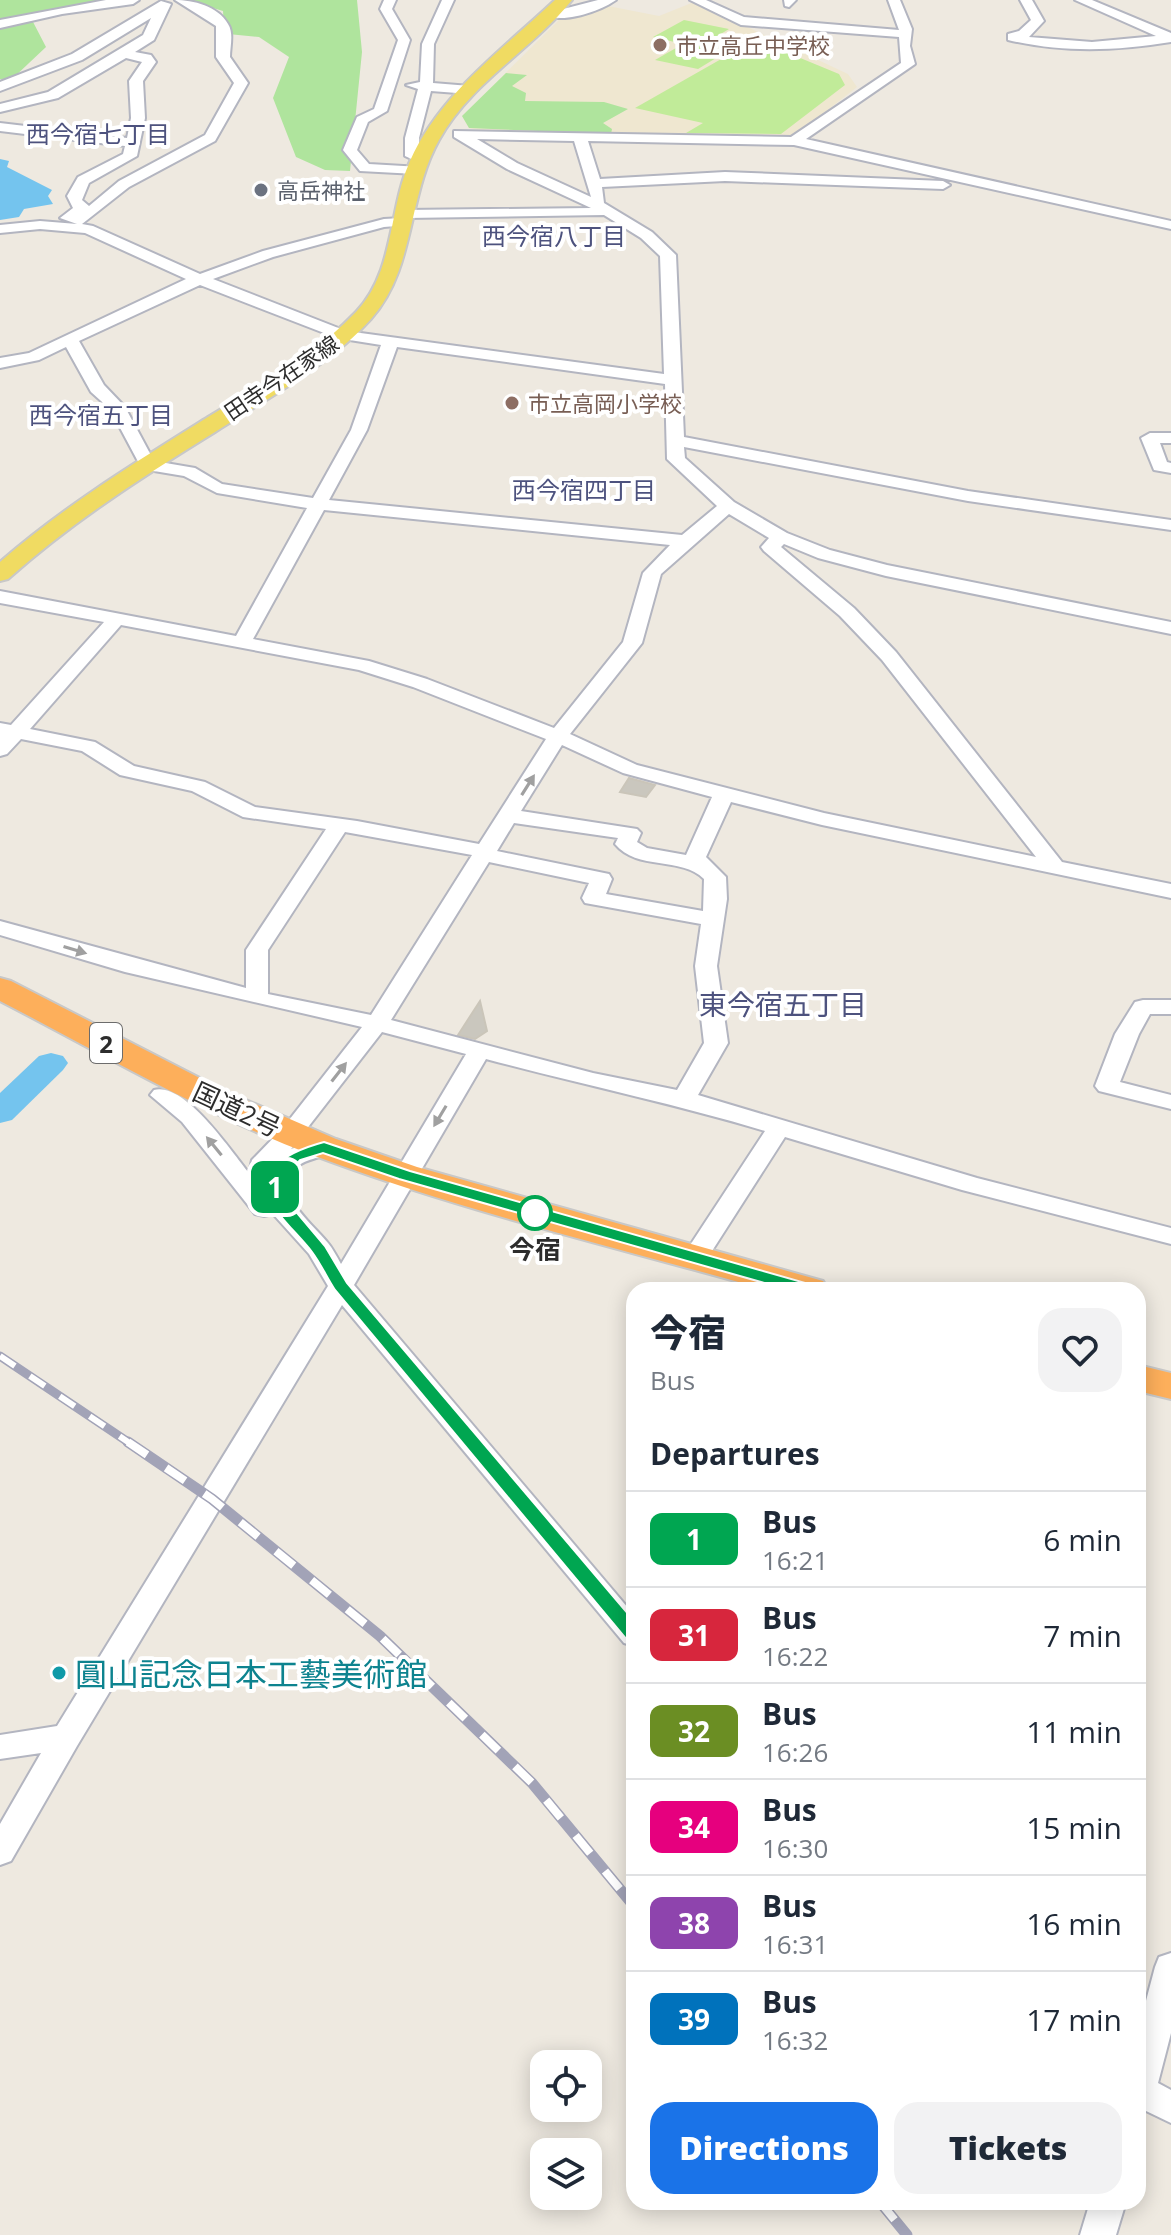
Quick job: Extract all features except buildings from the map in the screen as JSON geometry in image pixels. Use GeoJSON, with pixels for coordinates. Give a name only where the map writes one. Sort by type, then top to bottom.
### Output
{"type":"FeatureCollection","features":[{"type":"Feature","properties":{"kind":"highway","name":"国道2号"},"geometry":{"type":"LineString","coordinates":[[0,988],[191,1087],[324,1147],[405,1175],[780,1282]]}},
{"type":"Feature","properties":{"kind":"highway","name":"国道2号"},"geometry":{"type":"LineString","coordinates":[[0,1010],[162,1095]]}},
{"type":"Feature","properties":{"kind":"highway"},"geometry":{"type":"LineString","coordinates":[[1146,1380],[1171,1386]]}},
{"type":"Feature","properties":{"kind":"main road","name":"田寺今在家線"},"geometry":{"type":"LineString","coordinates":[[0,574],[44,537],[148,465],[302,367],[368,312],[385,284],[418,164],[437,131],[470,90],[557,7]]}},
{"type":"Feature","properties":{"kind":"street"},"geometry":{"type":"LineString","coordinates":[[0,24],[62,10],[133,0]]}},
{"type":"Feature","properties":{"kind":"street"},"geometry":{"type":"LineString","coordinates":[[73,219],[124,184],[210,138],[241,83],[223,57],[225,36],[222,24],[199,7],[181,0]]}},
{"type":"Feature","properties":{"kind":"street"},"geometry":{"type":"LineString","coordinates":[[390,0],[386,9],[404,40],[380,111],[362,120],[350,150],[365,168],[418,164]]}},
{"type":"Feature","properties":{"kind":"street"},"geometry":{"type":"LineString","coordinates":[[418,164],[412,156],[412,138],[426,87],[428,44],[437,18],[448,0]]}},
{"type":"Feature","properties":{"kind":"street"},"geometry":{"type":"LineString","coordinates":[[557,7],[571,13],[610,0]]}},
{"type":"Feature","properties":{"kind":"street"},"geometry":{"type":"LineString","coordinates":[[696,0],[741,21],[904,34]]}},
{"type":"Feature","properties":{"kind":"street"},"geometry":{"type":"LineString","coordinates":[[794,141],[908,64],[906,29],[894,0]]}},
{"type":"Feature","properties":{"kind":"street"},"geometry":{"type":"LineString","coordinates":[[1026,0],[1038,21],[1024,34],[1013,37],[1068,46],[1127,46],[1171,38]]}},
{"type":"Feature","properties":{"kind":"street"},"geometry":{"type":"LineString","coordinates":[[1081,0],[1171,38]]}},
{"type":"Feature","properties":{"kind":"street"},"geometry":{"type":"LineString","coordinates":[[0,108],[53,95],[124,54],[149,37],[165,3]]}},
{"type":"Feature","properties":{"kind":"street"},"geometry":{"type":"LineString","coordinates":[[0,87],[77,57],[165,3]]}},
{"type":"Feature","properties":{"kind":"street"},"geometry":{"type":"LineString","coordinates":[[73,219],[83,208],[75,202],[74,196],[83,180],[130,156],[135,143],[138,118],[136,81],[149,62],[146,58],[124,54]]}},
{"type":"Feature","properties":{"kind":"street"},"geometry":{"type":"LineString","coordinates":[[391,81],[470,90]]}},
{"type":"Feature","properties":{"kind":"street"},"geometry":{"type":"LineString","coordinates":[[0,127],[135,143]]}},
{"type":"Feature","properties":{"kind":"street"},"geometry":{"type":"LineString","coordinates":[[437,131],[794,141],[1171,225]]}},
{"type":"Feature","properties":{"kind":"street"},"geometry":{"type":"LineString","coordinates":[[461,134],[501,161],[639,228],[668,255],[676,459],[728,506],[781,537],[824,554],[886,570],[1171,628]]}},
{"type":"Feature","properties":{"kind":"street"},"geometry":{"type":"LineString","coordinates":[[580,137],[605,210]]}},
{"type":"Feature","properties":{"kind":"street"},"geometry":{"type":"LineString","coordinates":[[594,184],[635,179],[774,176],[907,184],[982,183]]}},
{"type":"Feature","properties":{"kind":"street"},"geometry":{"type":"LineString","coordinates":[[0,363],[33,357],[71,341],[199,279],[268,254],[384,223],[404,218],[605,210]]}},
{"type":"Feature","properties":{"kind":"street"},"geometry":{"type":"LineString","coordinates":[[40,225],[50,219],[73,219],[110,229],[128,242],[132,250]]}},
{"type":"Feature","properties":{"kind":"street"},"geometry":{"type":"LineString","coordinates":[[0,229],[40,225],[88,229],[199,279],[343,335],[673,380]]}},
{"type":"Feature","properties":{"kind":"street"},"geometry":{"type":"LineString","coordinates":[[71,341],[97,388],[117,407],[148,465],[189,472],[217,488],[317,504],[685,541]]}},
{"type":"Feature","properties":{"kind":"street"},"geometry":{"type":"LineString","coordinates":[[241,643],[359,430],[390,343]]}},
{"type":"Feature","properties":{"kind":"street"},"geometry":{"type":"LineString","coordinates":[[1171,438],[1150,438],[1160,466],[1171,468]]}},
{"type":"Feature","properties":{"kind":"street"},"geometry":{"type":"LineString","coordinates":[[674,440],[968,496],[1171,525]]}},
{"type":"Feature","properties":{"kind":"street"},"geometry":{"type":"LineString","coordinates":[[626,1625],[341,1286],[319,1249],[261,1185],[260,1172],[267,1158],[291,1134],[377,1023],[558,736],[632,643],[652,573],[663,560],[728,506]]}},
{"type":"Feature","properties":{"kind":"street"},"geometry":{"type":"LineString","coordinates":[[781,537],[770,547],[847,612],[889,656],[1055,867]]}},
{"type":"Feature","properties":{"kind":"street"},"geometry":{"type":"LineString","coordinates":[[0,597],[362,665],[420,683],[558,736],[630,769],[822,819],[1171,891]]}},
{"type":"Feature","properties":{"kind":"street"},"geometry":{"type":"LineString","coordinates":[[0,750],[8,731],[115,621]]}},
{"type":"Feature","properties":{"kind":"street"},"geometry":{"type":"LineString","coordinates":[[8,731],[88,746],[127,771],[198,786],[250,813],[486,853],[601,879],[593,898],[711,919]]}},
{"type":"Feature","properties":{"kind":"street"},"geometry":{"type":"LineString","coordinates":[[684,1099],[716,1043],[706,966],[716,899],[715,877],[695,858],[724,794]]}},
{"type":"Feature","properties":{"kind":"street"},"geometry":{"type":"LineString","coordinates":[[509,816],[630,833],[626,844],[640,853],[702,865]]}},
{"type":"Feature","properties":{"kind":"street"},"geometry":{"type":"LineString","coordinates":[[257,998],[257,950],[339,826]]}},
{"type":"Feature","properties":{"kind":"street"},"geometry":{"type":"LineString","coordinates":[[0,928],[133,967],[257,998],[377,1023],[592,1080],[684,1099],[971,1184],[1171,1236]]}},
{"type":"Feature","properties":{"kind":"street"},"geometry":{"type":"LineString","coordinates":[[1171,1007],[1143,1007],[1127,1034],[1107,1086],[1171,1102]]}},
{"type":"Feature","properties":{"kind":"street"},"geometry":{"type":"LineString","coordinates":[[0,1852],[480,1049]]}},
{"type":"Feature","properties":{"kind":"street"},"geometry":{"type":"LineString","coordinates":[[162,1095],[190,1117],[300,1253],[341,1286]]}},
{"type":"Feature","properties":{"kind":"street"},"geometry":{"type":"LineString","coordinates":[[694,1259],[779,1127]]}},
{"type":"Feature","properties":{"kind":"street"},"geometry":{"type":"LineString","coordinates":[[285,1209],[275,1187],[277,1175],[295,1156],[324,1147]]}},
{"type":"Feature","properties":{"kind":"street"},"geometry":{"type":"LineString","coordinates":[[0,1747],[66,1737]]}},
{"type":"Feature","properties":{"kind":"street"},"geometry":{"type":"LineString","coordinates":[[1146,2065],[1171,1967]]}},
{"type":"Feature","properties":{"kind":"street"},"geometry":{"type":"LineString","coordinates":[[1146,2096],[1171,2108]]}},
{"type":"Feature","properties":{"kind":"street"},"geometry":{"type":"LineString","coordinates":[[1098,2235],[1106,2210]]}},
{"type":"Feature","properties":{"kind":"shaded area","name":"市立高丘中学校"},"geometry":{"type":"Polygon","coordinates":[[[694,2],[848,74],[857,87],[792,138],[477,130],[469,128],[462,116],[561,18],[608,6],[659,16],[694,2]]]}},
{"type":"Feature","properties":{"kind":"green space"},"geometry":{"type":"Polygon","coordinates":[[[0,0],[131,0],[32,20],[46,47],[11,80],[0,79],[0,0]]]}},
{"type":"Feature","properties":{"kind":"green space"},"geometry":{"type":"Polygon","coordinates":[[[186,0],[357,0],[362,52],[350,171],[325,170],[296,157],[273,98],[289,57],[259,37],[228,34],[224,29],[223,11],[186,0]]]}},
{"type":"Feature","properties":{"kind":"green space"},"geometry":{"type":"Polygon","coordinates":[[[684,20],[729,29],[699,47],[726,52],[698,69],[655,60],[683,44],[653,37],[684,20]]]}},
{"type":"Feature","properties":{"kind":"green space"},"geometry":{"type":"Polygon","coordinates":[[[764,43],[839,74],[845,85],[781,134],[686,133],[703,123],[635,108],[730,54],[744,53],[764,43]]]}},
{"type":"Feature","properties":{"kind":"green space"},"geometry":{"type":"Polygon","coordinates":[[[506,73],[527,75],[512,86],[526,93],[525,101],[604,102],[628,109],[603,123],[612,129],[611,134],[469,128],[462,116],[506,73]]]}},
{"type":"Feature","properties":{"kind":"water"},"geometry":{"type":"Polygon","coordinates":[[[0,159],[9,161],[7,167],[52,190],[48,196],[53,204],[24,209],[19,217],[0,220],[0,159]]]}},
{"type":"Feature","properties":{"kind":"waterway"},"geometry":{"type":"LineString","coordinates":[[0,1112],[51,1063]]}},
{"type":"Feature","properties":{"kind":"railway"},"geometry":{"type":"LineString","coordinates":[[0,1356],[131,1444]]}},
{"type":"Feature","properties":{"kind":"railway"},"geometry":{"type":"LineString","coordinates":[[128,1442],[212,1499],[380,1636],[532,1783],[626,1896]]}},
{"type":"Feature","properties":{"kind":"railway"},"geometry":{"type":"LineString","coordinates":[[887,2210],[907,2235]]}},
{"type":"Feature","properties":{"kind":"bus line","name":"1"},"geometry":{"type":"LineString","coordinates":[[626,1624],[341,1286],[319,1249],[285,1209],[275,1187],[277,1175],[295,1156],[324,1147],[405,1175],[780,1282]]}},
{"type":"Feature","properties":{"kind":"place","name":"市立高丘中学校"},"geometry":{"type":"Point","coordinates":[660,45]}},
{"type":"Feature","properties":{"kind":"place","name":"高岳神社"},"geometry":{"type":"Point","coordinates":[261,190]}},
{"type":"Feature","properties":{"kind":"place","name":"市立高岡小学校"},"geometry":{"type":"Point","coordinates":[512,403]}},
{"type":"Feature","properties":{"kind":"place","name":"今宿"},"geometry":{"type":"Point","coordinates":[535,1213]}},
{"type":"Feature","properties":{"kind":"place","name":"圓山記念日本工藝美術館"},"geometry":{"type":"Point","coordinates":[59,1673]}},
{"type":"Feature","properties":{"kind":"district","name":"西今宿七丁目"},"geometry":{"type":"Point","coordinates":[98,133]}},
{"type":"Feature","properties":{"kind":"district","name":"西今宿八丁目"},"geometry":{"type":"Point","coordinates":[554,235]}},
{"type":"Feature","properties":{"kind":"district","name":"西今宿五丁目"},"geometry":{"type":"Point","coordinates":[101,414]}},
{"type":"Feature","properties":{"kind":"district","name":"西今宿四丁目"},"geometry":{"type":"Point","coordinates":[584,489]}},
{"type":"Feature","properties":{"kind":"district","name":"東今宿五丁目"},"geometry":{"type":"Point","coordinates":[783,1004]}}]}
